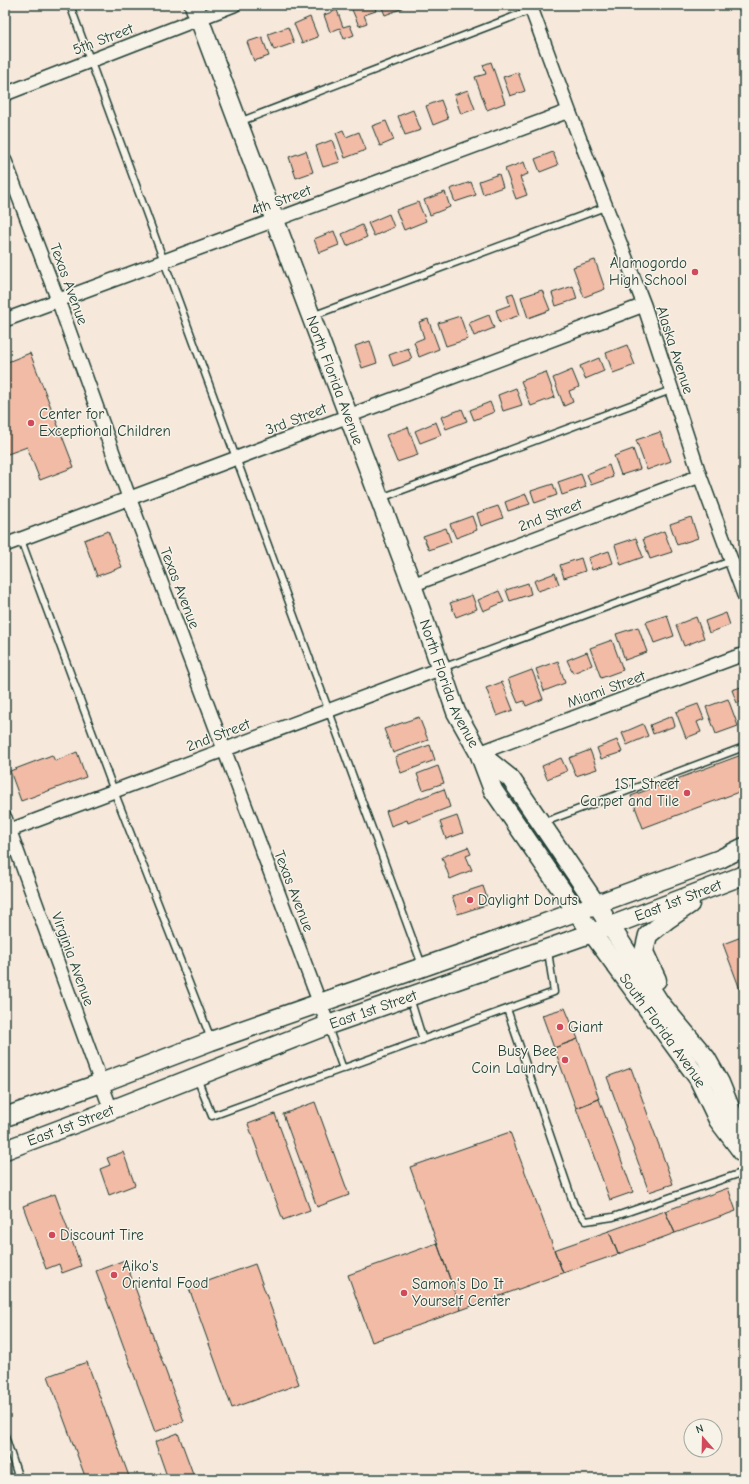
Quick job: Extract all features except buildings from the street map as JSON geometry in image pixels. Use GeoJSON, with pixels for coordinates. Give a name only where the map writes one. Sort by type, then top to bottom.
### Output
{"type":"FeatureCollection","features":[{"type":"Feature","properties":{"kind":"main road","name":"North Florida Avenue"},"geometry":{"type":"LineString","coordinates":[[197,12],[412,585],[456,712],[479,753],[494,790],[576,911]]}},
{"type":"Feature","properties":{"kind":"main road","name":"North Florida Avenue"},"geometry":{"type":"LineString","coordinates":[[479,753],[511,779],[611,926]]}},
{"type":"Feature","properties":{"kind":"main road","name":"East 1st Street"},"geometry":{"type":"LineString","coordinates":[[5,1117],[101,1083],[211,1041],[319,1004],[720,859],[744,847]]}},
{"type":"Feature","properties":{"kind":"main road","name":"East 1st Street"},"geometry":{"type":"LineString","coordinates":[[5,1150],[197,1077],[328,1025],[592,933],[744,875]]}},
{"type":"Feature","properties":{"kind":"main road"},"geometry":{"type":"LineString","coordinates":[[706,1058],[693,1032],[664,993],[650,968],[644,952],[648,935],[668,919],[718,886]]}},
{"type":"Feature","properties":{"kind":"main road","name":"South Florida Avenue"},"geometry":{"type":"LineString","coordinates":[[576,911],[698,1078],[718,1120],[743,1156]]}},
{"type":"Feature","properties":{"kind":"main road","name":"South Florida Avenue"},"geometry":{"type":"LineString","coordinates":[[611,926],[660,1003],[706,1058],[720,1083],[733,1115],[743,1156]]}},
{"type":"Feature","properties":{"kind":"street","name":"5th Street"},"geometry":{"type":"LineString","coordinates":[[5,94],[91,60],[197,12],[234,5]]}},
{"type":"Feature","properties":{"kind":"street","name":"Alaska Avenue"},"geometry":{"type":"LineString","coordinates":[[531,7],[569,111],[644,305],[700,476],[744,595]]}},
{"type":"Feature","properties":{"kind":"street","name":"4th Street"},"geometry":{"type":"LineString","coordinates":[[5,320],[569,111]]}},
{"type":"Feature","properties":{"kind":"street","name":"Texas Avenue"},"geometry":{"type":"LineString","coordinates":[[5,161],[58,300],[130,500],[328,1025]]}},
{"type":"Feature","properties":{"kind":"street","name":"3rd Street"},"geometry":{"type":"LineString","coordinates":[[5,546],[644,305]]}},
{"type":"Feature","properties":{"kind":"street","name":"2nd Street"},"geometry":{"type":"LineString","coordinates":[[412,585],[700,476]]}},
{"type":"Feature","properties":{"kind":"street","name":"Miami Street"},"geometry":{"type":"LineString","coordinates":[[479,753],[744,654]]}},
{"type":"Feature","properties":{"kind":"street","name":"2nd Street"},"geometry":{"type":"LineString","coordinates":[[6,827],[114,791],[442,668]]}},
{"type":"Feature","properties":{"kind":"street","name":"Virginia Avenue"},"geometry":{"type":"LineString","coordinates":[[6,827],[111,1110]]}},
{"type":"Feature","properties":{"kind":"lane"},"geometry":{"type":"LineString","coordinates":[[70,5],[422,967]]}},
{"type":"Feature","properties":{"kind":"lane"},"geometry":{"type":"LineString","coordinates":[[238,122],[531,7]]}},
{"type":"Feature","properties":{"kind":"lane"},"geometry":{"type":"LineString","coordinates":[[311,317],[606,207]]}},
{"type":"Feature","properties":{"kind":"lane"},"geometry":{"type":"LineString","coordinates":[[379,499],[671,390]]}},
{"type":"Feature","properties":{"kind":"lane"},"geometry":{"type":"LineString","coordinates":[[21,540],[114,791],[211,1041]]}},
{"type":"Feature","properties":{"kind":"lane"},"geometry":{"type":"LineString","coordinates":[[442,668],[731,561]]}},
{"type":"Feature","properties":{"kind":"lane"},"geometry":{"type":"LineString","coordinates":[[541,823],[744,748]]}},
{"type":"Feature","properties":{"kind":"lane"},"geometry":{"type":"LineString","coordinates":[[197,1077],[212,1116],[554,992],[548,948]]}},
{"type":"Feature","properties":{"kind":"lane"},"geometry":{"type":"LineString","coordinates":[[410,997],[423,1040]]}},
{"type":"Feature","properties":{"kind":"lane"},"geometry":{"type":"LineString","coordinates":[[507,1009],[574,1205],[586,1221],[613,1217],[744,1172]]}},
{"type":"Feature","properties":{"kind":"lane"},"geometry":{"type":"LineString","coordinates":[[328,1025],[343,1068]]}},
{"type":"Feature","properties":{"kind":"lane"},"geometry":{"type":"LineString","coordinates":[[5,1436],[19,1479]]}},
{"type":"Feature","properties":{"kind":"place","name":"Alamogordo High School"},"geometry":{"type":"Point","coordinates":[695,272]}},
{"type":"Feature","properties":{"kind":"place","name":"Center for Exceptional Children"},"geometry":{"type":"Point","coordinates":[31,423]}},
{"type":"Feature","properties":{"kind":"place","name":"1ST Street Carpet and Tile"},"geometry":{"type":"Point","coordinates":[687,793]}},
{"type":"Feature","properties":{"kind":"place","name":"Daylight Donuts"},"geometry":{"type":"Point","coordinates":[470,900]}},
{"type":"Feature","properties":{"kind":"place","name":"Giant"},"geometry":{"type":"Point","coordinates":[560,1027]}},
{"type":"Feature","properties":{"kind":"place","name":"Busy Bee Coin Laundry"},"geometry":{"type":"Point","coordinates":[565,1060]}},
{"type":"Feature","properties":{"kind":"place","name":"Discount Tire"},"geometry":{"type":"Point","coordinates":[52,1235]}},
{"type":"Feature","properties":{"kind":"place","name":"Aiko's Oriental Food"},"geometry":{"type":"Point","coordinates":[114,1275]}},
{"type":"Feature","properties":{"kind":"place","name":"Samon's Do It Yourself Center"},"geometry":{"type":"Point","coordinates":[404,1293]}}]}
